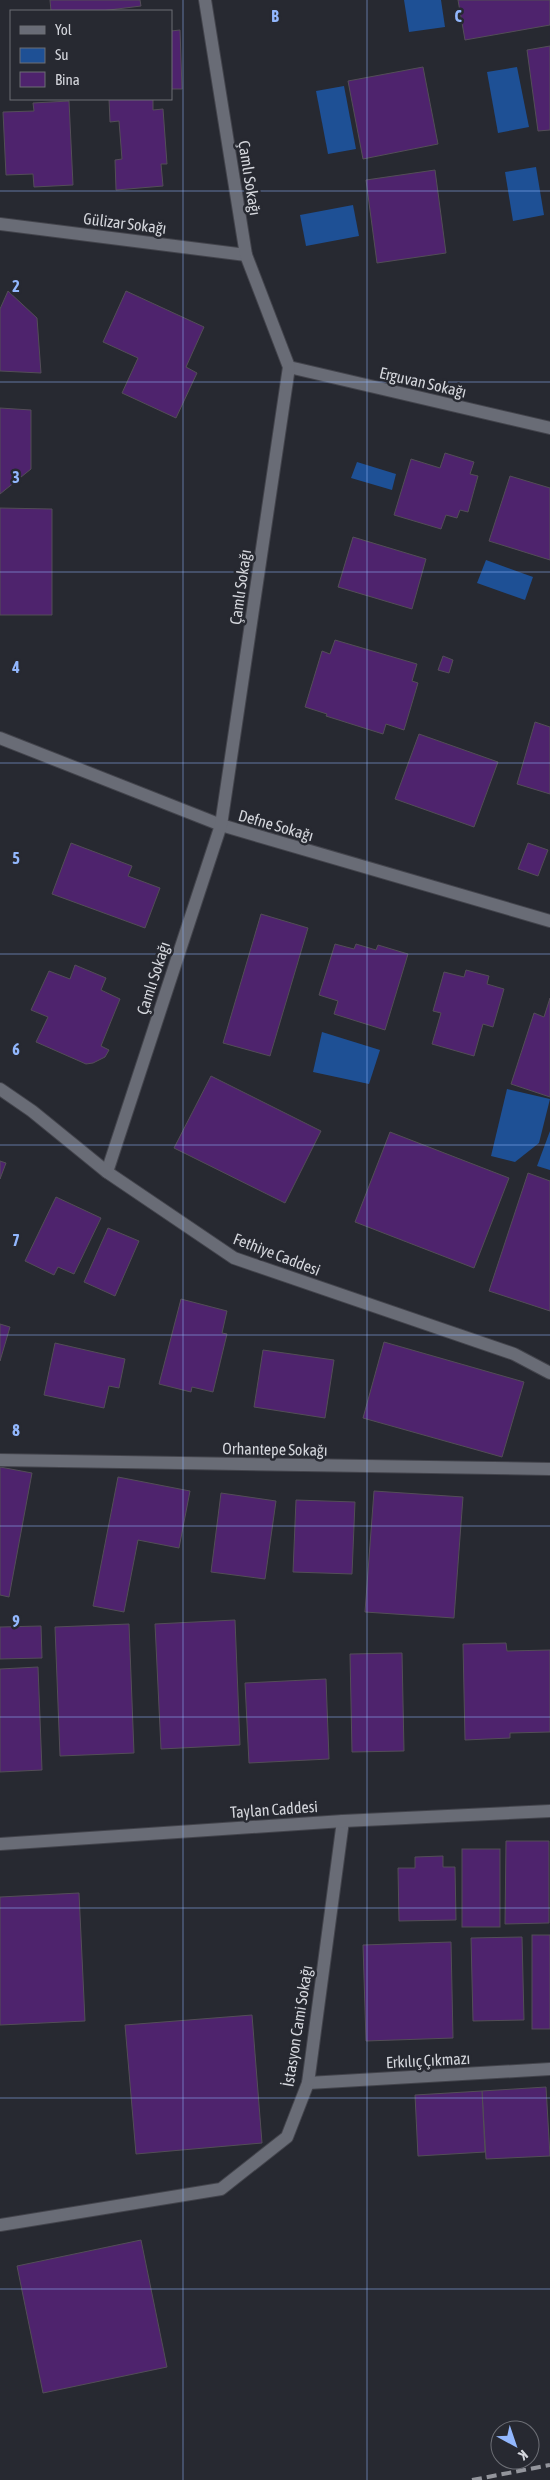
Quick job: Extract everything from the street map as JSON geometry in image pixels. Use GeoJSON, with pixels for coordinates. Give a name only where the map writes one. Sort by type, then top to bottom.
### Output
{"type":"FeatureCollection","features":[{"type":"Feature","properties":{"kind":"street","name":"Çamlı Sokağı"},"geometry":{"type":"LineString","coordinates":[[107,1172],[221,825],[289,367],[246,255],[205,0]]}},
{"type":"Feature","properties":{"kind":"street","name":"Gülizar Sokağı"},"geometry":{"type":"LineString","coordinates":[[0,224],[246,255]]}},
{"type":"Feature","properties":{"kind":"street","name":"Erguvan Sokağı"},"geometry":{"type":"LineString","coordinates":[[289,367],[550,428]]}},
{"type":"Feature","properties":{"kind":"street","name":"Defne Sokağı"},"geometry":{"type":"LineString","coordinates":[[0,738],[221,825],[550,921]]}},
{"type":"Feature","properties":{"kind":"street","name":"Fethiye Caddesi"},"geometry":{"type":"LineString","coordinates":[[0,1089],[32,1111],[107,1172],[234,1258],[514,1354],[550,1373]]}},
{"type":"Feature","properties":{"kind":"street","name":"Orhantepe Sokağı"},"geometry":{"type":"LineString","coordinates":[[0,1460],[550,1469]]}},
{"type":"Feature","properties":{"kind":"street","name":"Taylan Caddesi"},"geometry":{"type":"LineString","coordinates":[[0,1844],[342,1821],[550,1811]]}},
{"type":"Feature","properties":{"kind":"street","name":"İstasyon Cami Sokağı"},"geometry":{"type":"LineString","coordinates":[[0,2226],[221,2189],[287,2137],[308,2083],[342,1821]]}},
{"type":"Feature","properties":{"kind":"street","name":"Erkılıç Çıkmazı"},"geometry":{"type":"LineString","coordinates":[[308,2083],[550,2069]]}},
{"type":"Feature","properties":{"kind":"water"},"geometry":{"type":"Polygon","coordinates":[[[404,0],[441,0],[445,27],[409,32],[404,0]]]}},
{"type":"Feature","properties":{"kind":"water"},"geometry":{"type":"Polygon","coordinates":[[[517,67],[529,127],[498,133],[487,72],[517,67]]]}},
{"type":"Feature","properties":{"kind":"water"},"geometry":{"type":"Polygon","coordinates":[[[344,86],[356,149],[328,154],[316,91],[344,86]]]}},
{"type":"Feature","properties":{"kind":"water"},"geometry":{"type":"Polygon","coordinates":[[[536,167],[544,215],[513,221],[505,172],[536,167]]]}},
{"type":"Feature","properties":{"kind":"water"},"geometry":{"type":"Polygon","coordinates":[[[353,205],[359,236],[306,246],[300,215],[353,205]]]}},
{"type":"Feature","properties":{"kind":"water"},"geometry":{"type":"Polygon","coordinates":[[[357,462],[396,474],[392,490],[351,478],[357,462]]]}},
{"type":"Feature","properties":{"kind":"water"},"geometry":{"type":"Polygon","coordinates":[[[486,560],[533,577],[525,600],[477,583],[486,560]]]}},
{"type":"Feature","properties":{"kind":"water"},"geometry":{"type":"Polygon","coordinates":[[[322,1032],[380,1050],[369,1084],[313,1072],[322,1032]]]}},
{"type":"Feature","properties":{"kind":"water"},"geometry":{"type":"Polygon","coordinates":[[[507,1089],[550,1099],[539,1143],[515,1162],[491,1156],[507,1089]]]}},
{"type":"Feature","properties":{"kind":"water"},"geometry":{"type":"Polygon","coordinates":[[[550,1131],[550,1170],[537,1166],[550,1131]]]}},
{"type":"Feature","properties":{"kind":"building"},"geometry":{"type":"Polygon","coordinates":[[[50,0],[140,0],[141,6],[109,10],[51,10],[50,0]]]}},
{"type":"Feature","properties":{"kind":"building"},"geometry":{"type":"Polygon","coordinates":[[[458,0],[550,0],[550,25],[465,40],[458,0]]]}},
{"type":"Feature","properties":{"kind":"building"},"geometry":{"type":"Polygon","coordinates":[[[180,30],[182,89],[172,89],[172,31],[180,30]]]}},
{"type":"Feature","properties":{"kind":"building"},"geometry":{"type":"Polygon","coordinates":[[[550,46],[550,130],[538,131],[527,50],[550,46]]]}},
{"type":"Feature","properties":{"kind":"building"},"geometry":{"type":"Polygon","coordinates":[[[423,67],[438,144],[363,159],[348,81],[423,67]]]}},
{"type":"Feature","properties":{"kind":"building"},"geometry":{"type":"Polygon","coordinates":[[[109,100],[153,100],[153,110],[163,109],[167,164],[161,164],[163,186],[116,190],[115,160],[122,159],[119,121],[110,122],[109,100]]]}},
{"type":"Feature","properties":{"kind":"building"},"geometry":{"type":"Polygon","coordinates":[[[69,101],[73,185],[34,187],[33,174],[6,175],[3,112],[34,111],[33,103],[69,101]]]}},
{"type":"Feature","properties":{"kind":"building"},"geometry":{"type":"Polygon","coordinates":[[[435,170],[446,253],[377,263],[366,180],[435,170]]]}},
{"type":"Feature","properties":{"kind":"building"},"geometry":{"type":"Polygon","coordinates":[[[8,291],[37,318],[41,373],[0,371],[0,309],[8,291]]]}},
{"type":"Feature","properties":{"kind":"building"},"geometry":{"type":"Polygon","coordinates":[[[126,291],[204,327],[186,367],[197,373],[176,418],[122,393],[138,358],[103,342],[126,291]]]}},
{"type":"Feature","properties":{"kind":"building"},"geometry":{"type":"Polygon","coordinates":[[[0,408],[31,410],[31,469],[0,494],[0,408]]]}},
{"type":"Feature","properties":{"kind":"building"},"geometry":{"type":"Polygon","coordinates":[[[445,453],[474,462],[470,474],[478,476],[468,512],[460,510],[457,518],[446,515],[441,529],[394,515],[411,459],[440,468],[445,453]]]}},
{"type":"Feature","properties":{"kind":"building"},"geometry":{"type":"Polygon","coordinates":[[[510,476],[550,488],[550,560],[489,541],[510,476]]]}},
{"type":"Feature","properties":{"kind":"building"},"geometry":{"type":"Polygon","coordinates":[[[0,508],[52,509],[52,615],[0,615],[0,508]]]}},
{"type":"Feature","properties":{"kind":"building"},"geometry":{"type":"Polygon","coordinates":[[[353,537],[426,559],[412,609],[338,587],[353,537]]]}},
{"type":"Feature","properties":{"kind":"building"},"geometry":{"type":"Polygon","coordinates":[[[335,640],[417,664],[412,681],[418,683],[404,730],[386,724],[383,734],[326,716],[327,714],[305,707],[322,651],[330,654],[335,640]]]}},
{"type":"Feature","properties":{"kind":"building"},"geometry":{"type":"Polygon","coordinates":[[[443,656],[453,660],[449,673],[438,670],[443,656]]]}},
{"type":"Feature","properties":{"kind":"building"},"geometry":{"type":"Polygon","coordinates":[[[535,722],[550,727],[550,794],[517,784],[535,722]]]}},
{"type":"Feature","properties":{"kind":"building"},"geometry":{"type":"Polygon","coordinates":[[[419,734],[498,762],[474,827],[395,799],[419,734]]]}},
{"type":"Feature","properties":{"kind":"building"},"geometry":{"type":"Polygon","coordinates":[[[71,843],[132,866],[128,876],[160,888],[145,928],[52,894],[71,843]]]}},
{"type":"Feature","properties":{"kind":"building"},"geometry":{"type":"Polygon","coordinates":[[[528,843],[548,850],[538,876],[518,869],[528,843]]]}},
{"type":"Feature","properties":{"kind":"building"},"geometry":{"type":"Polygon","coordinates":[[[261,914],[308,928],[270,1056],[223,1043],[261,914]]]}},
{"type":"Feature","properties":{"kind":"building"},"geometry":{"type":"Polygon","coordinates":[[[335,944],[354,949],[356,944],[376,950],[378,945],[408,954],[385,1030],[334,1014],[338,1001],[319,995],[335,944]]]}},
{"type":"Feature","properties":{"kind":"building"},"geometry":{"type":"Polygon","coordinates":[[[75,965],[106,978],[101,990],[120,999],[101,1046],[109,1050],[105,1057],[93,1063],[86,1064],[36,1042],[48,1017],[31,1010],[49,971],[70,979],[75,965]]]}},
{"type":"Feature","properties":{"kind":"building"},"geometry":{"type":"Polygon","coordinates":[[[466,970],[489,976],[487,984],[504,989],[493,1027],[483,1024],[474,1056],[432,1044],[441,1013],[433,1011],[444,972],[464,977],[466,970]]]}},
{"type":"Feature","properties":{"kind":"building"},"geometry":{"type":"Polygon","coordinates":[[[550,998],[550,1097],[511,1084],[534,1013],[544,1017],[550,998]]]}},
{"type":"Feature","properties":{"kind":"building"},"geometry":{"type":"Polygon","coordinates":[[[211,1076],[321,1131],[285,1203],[174,1148],[211,1076]]]}},
{"type":"Feature","properties":{"kind":"building"},"geometry":{"type":"Polygon","coordinates":[[[390,1132],[509,1178],[474,1268],[355,1222],[390,1132]]]}},
{"type":"Feature","properties":{"kind":"building"},"geometry":{"type":"Polygon","coordinates":[[[0,1161],[6,1163],[0,1179],[0,1161]]]}},
{"type":"Feature","properties":{"kind":"building"},"geometry":{"type":"Polygon","coordinates":[[[528,1173],[550,1181],[550,1311],[489,1291],[528,1173]]]}},
{"type":"Feature","properties":{"kind":"building"},"geometry":{"type":"Polygon","coordinates":[[[56,1197],[101,1218],[74,1274],[58,1267],[54,1275],[25,1261],[56,1197]]]}},
{"type":"Feature","properties":{"kind":"building"},"geometry":{"type":"Polygon","coordinates":[[[108,1228],[139,1241],[115,1296],[84,1282],[108,1228]]]}},
{"type":"Feature","properties":{"kind":"building"},"geometry":{"type":"Polygon","coordinates":[[[181,1299],[227,1311],[222,1333],[227,1334],[213,1392],[192,1387],[191,1392],[159,1384],[181,1299]]]}},
{"type":"Feature","properties":{"kind":"building"},"geometry":{"type":"Polygon","coordinates":[[[0,1324],[10,1327],[0,1361],[0,1324]]]}},
{"type":"Feature","properties":{"kind":"building"},"geometry":{"type":"Polygon","coordinates":[[[384,1342],[524,1382],[502,1457],[363,1418],[384,1342]]]}},
{"type":"Feature","properties":{"kind":"building"},"geometry":{"type":"Polygon","coordinates":[[[55,1343],[125,1359],[119,1388],[109,1386],[104,1408],[44,1395],[55,1343]]]}},
{"type":"Feature","properties":{"kind":"building"},"geometry":{"type":"Polygon","coordinates":[[[263,1350],[334,1360],[325,1418],[254,1407],[263,1350]]]}},
{"type":"Feature","properties":{"kind":"building"},"geometry":{"type":"Polygon","coordinates":[[[0,1467],[32,1473],[9,1597],[0,1595],[0,1467]]]}},
{"type":"Feature","properties":{"kind":"building"},"geometry":{"type":"Polygon","coordinates":[[[118,1477],[190,1491],[179,1548],[138,1540],[124,1612],[93,1606],[118,1477]]]}},
{"type":"Feature","properties":{"kind":"building"},"geometry":{"type":"Polygon","coordinates":[[[374,1491],[463,1497],[454,1618],[365,1612],[374,1491]]]}},
{"type":"Feature","properties":{"kind":"building"},"geometry":{"type":"Polygon","coordinates":[[[221,1493],[276,1501],[265,1579],[211,1572],[221,1493]]]}},
{"type":"Feature","properties":{"kind":"building"},"geometry":{"type":"Polygon","coordinates":[[[296,1500],[355,1502],[352,1574],[293,1572],[296,1500]]]}},
{"type":"Feature","properties":{"kind":"building"},"geometry":{"type":"Polygon","coordinates":[[[235,1620],[240,1745],[161,1749],[155,1624],[235,1620]]]}},
{"type":"Feature","properties":{"kind":"building"},"geometry":{"type":"Polygon","coordinates":[[[129,1624],[134,1753],[60,1756],[55,1627],[129,1624]]]}},
{"type":"Feature","properties":{"kind":"building"},"geometry":{"type":"Polygon","coordinates":[[[41,1626],[42,1658],[0,1659],[0,1627],[41,1626]]]}},
{"type":"Feature","properties":{"kind":"building"},"geometry":{"type":"Polygon","coordinates":[[[506,1643],[507,1651],[550,1650],[550,1732],[510,1733],[510,1738],[465,1740],[463,1644],[506,1643]]]}},
{"type":"Feature","properties":{"kind":"building"},"geometry":{"type":"Polygon","coordinates":[[[402,1653],[404,1751],[352,1752],[350,1654],[402,1653]]]}},
{"type":"Feature","properties":{"kind":"building"},"geometry":{"type":"Polygon","coordinates":[[[38,1667],[42,1770],[0,1772],[0,1669],[38,1667]]]}},
{"type":"Feature","properties":{"kind":"building"},"geometry":{"type":"Polygon","coordinates":[[[326,1679],[329,1759],[249,1763],[245,1683],[326,1679]]]}},
{"type":"Feature","properties":{"kind":"building"},"geometry":{"type":"Polygon","coordinates":[[[506,1841],[549,1841],[549,1923],[505,1924],[506,1841]]]}},
{"type":"Feature","properties":{"kind":"building"},"geometry":{"type":"Polygon","coordinates":[[[462,1849],[500,1849],[500,1927],[462,1927],[462,1849]]]}},
{"type":"Feature","properties":{"kind":"building"},"geometry":{"type":"Polygon","coordinates":[[[443,1856],[443,1867],[455,1867],[456,1920],[399,1921],[398,1868],[415,1868],[415,1857],[443,1856]]]}},
{"type":"Feature","properties":{"kind":"building"},"geometry":{"type":"Polygon","coordinates":[[[79,1893],[85,2021],[0,2025],[0,1897],[79,1893]]]}},
{"type":"Feature","properties":{"kind":"building"},"geometry":{"type":"Polygon","coordinates":[[[532,1935],[550,1935],[550,2029],[532,2029],[532,1935]]]}},
{"type":"Feature","properties":{"kind":"building"},"geometry":{"type":"Polygon","coordinates":[[[522,1937],[524,2020],[473,2021],[471,1938],[522,1937]]]}},
{"type":"Feature","properties":{"kind":"building"},"geometry":{"type":"Polygon","coordinates":[[[451,1942],[453,2038],[366,2041],[363,1945],[451,1942]]]}},
{"type":"Feature","properties":{"kind":"building"},"geometry":{"type":"Polygon","coordinates":[[[252,2015],[262,2143],[136,2154],[125,2025],[252,2015]]]}},
{"type":"Feature","properties":{"kind":"building"},"geometry":{"type":"Polygon","coordinates":[[[546,2087],[550,2156],[486,2159],[482,2091],[546,2087]]]}},
{"type":"Feature","properties":{"kind":"building"},"geometry":{"type":"Polygon","coordinates":[[[482,2091],[485,2152],[418,2156],[415,2095],[482,2091]]]}},
{"type":"Feature","properties":{"kind":"building"},"geometry":{"type":"Polygon","coordinates":[[[141,2240],[167,2367],[43,2393],[17,2266],[141,2240]]]}},
{"type":"Feature","properties":{"kind":"railway"},"geometry":{"type":"LineString","coordinates":[[472,2480],[550,2465]]}}]}
